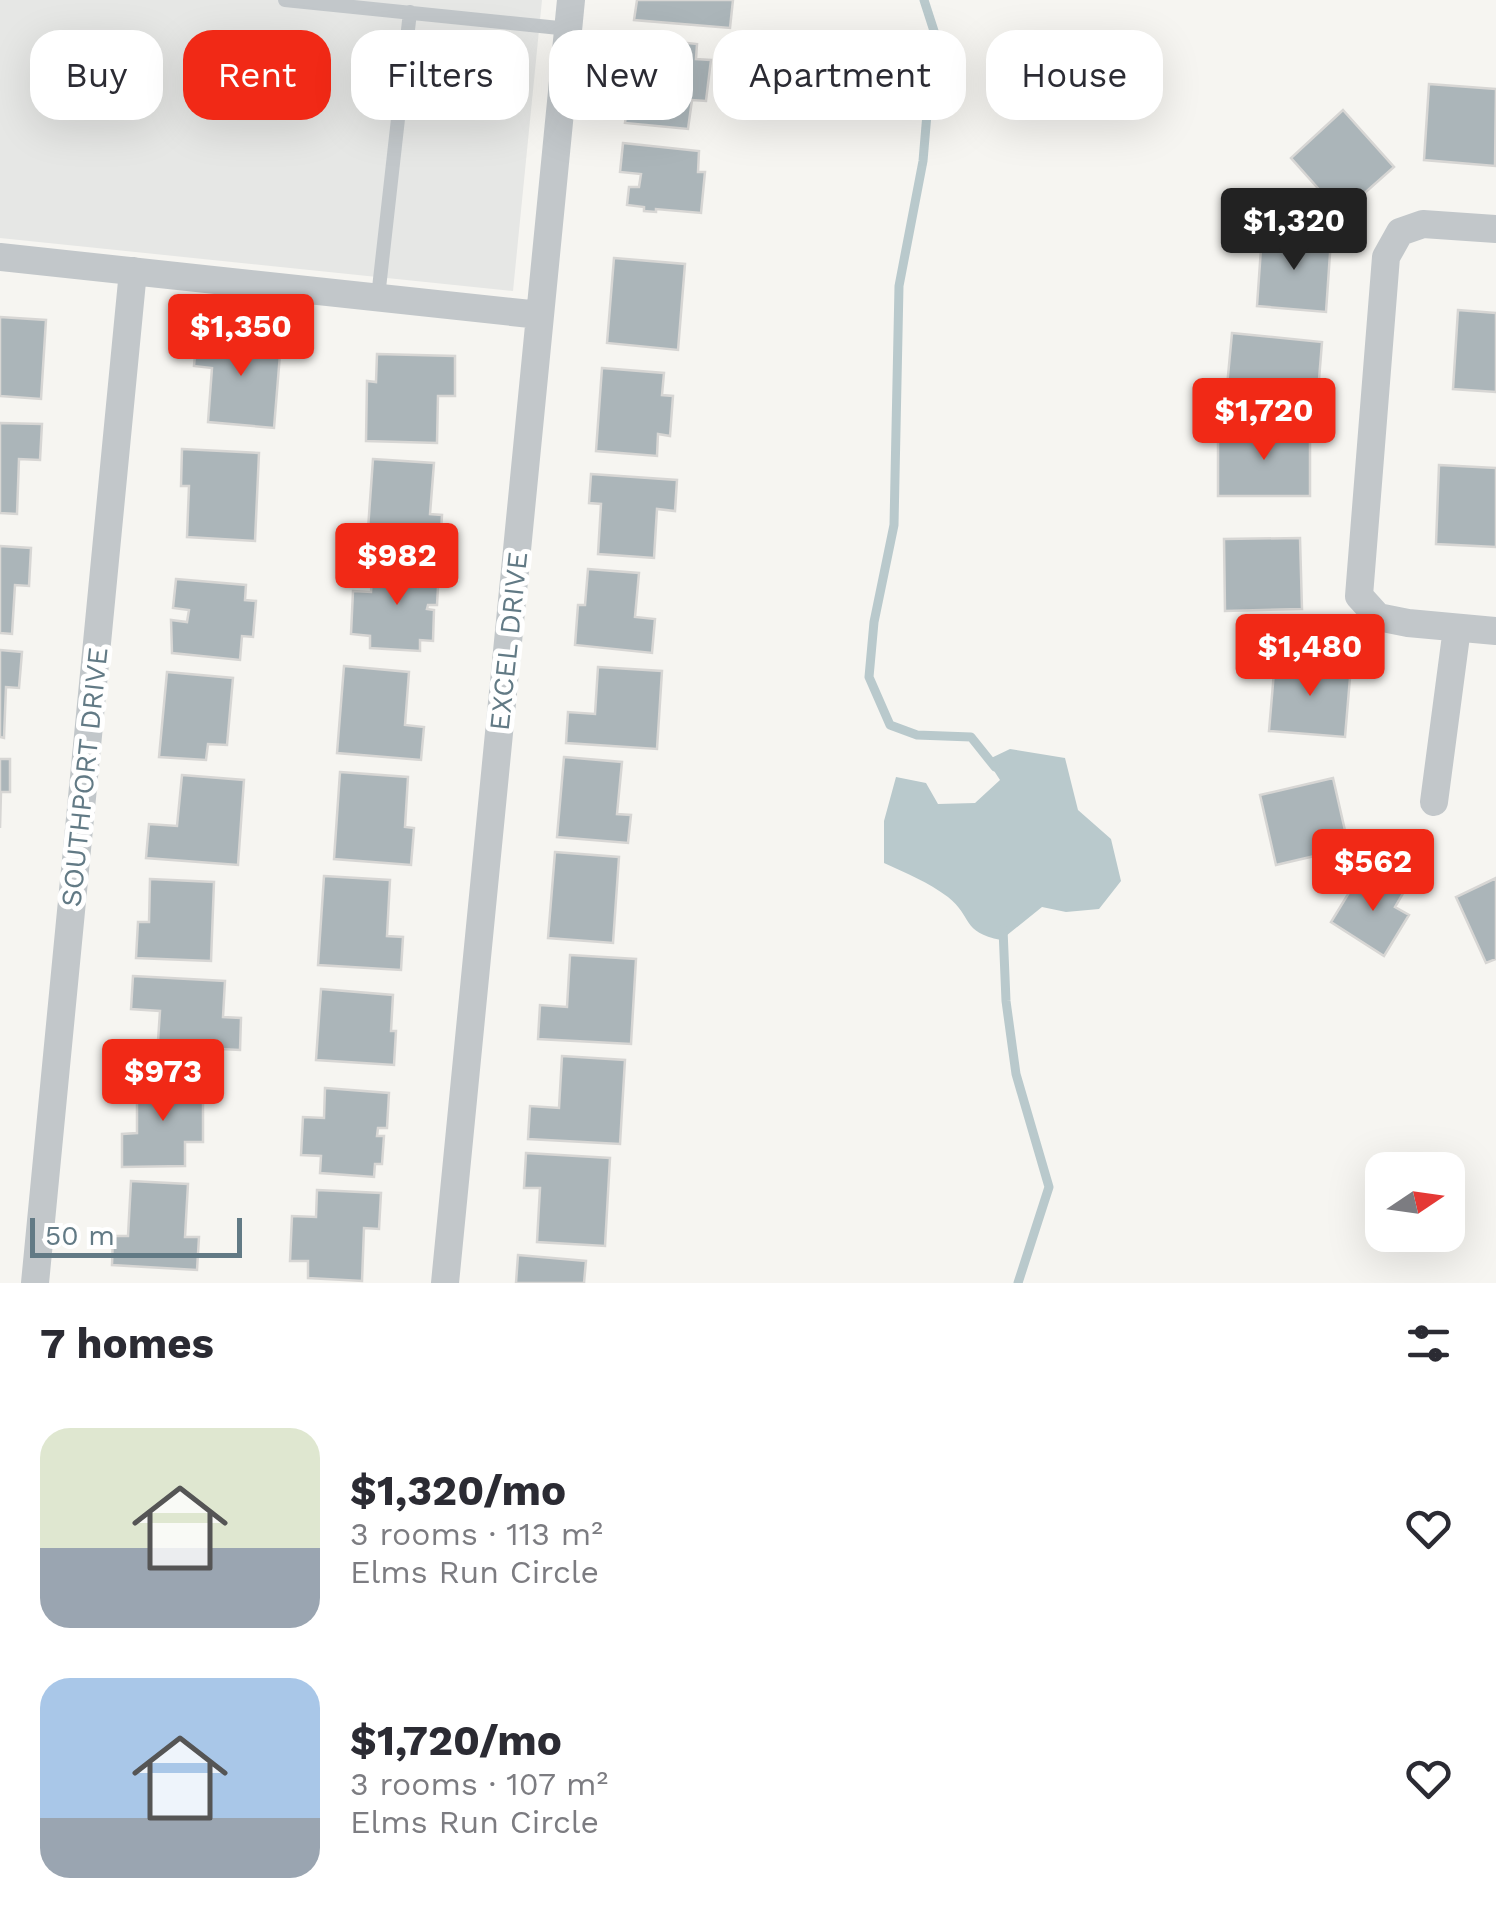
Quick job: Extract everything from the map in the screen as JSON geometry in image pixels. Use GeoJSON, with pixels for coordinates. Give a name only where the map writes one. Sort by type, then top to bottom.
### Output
{"type":"FeatureCollection","features":[{"type":"Feature","properties":{"kind":"street","name":"EXCEL DRIVE"},"geometry":{"type":"LineString","coordinates":[[446,1283],[572,0]]}},
{"type":"Feature","properties":{"kind":"street"},"geometry":{"type":"LineString","coordinates":[[1496,229],[1422,224],[1400,232],[1386,258],[1360,596],[1378,617],[1496,631]]}},
{"type":"Feature","properties":{"kind":"street"},"geometry":{"type":"LineString","coordinates":[[0,256],[540,315]]}},
{"type":"Feature","properties":{"kind":"street","name":"SOUTHPORT DRIVE"},"geometry":{"type":"LineString","coordinates":[[35,1283],[133,271]]}},
{"type":"Feature","properties":{"kind":"street"},"geometry":{"type":"LineString","coordinates":[[1434,802],[1457,628]]}},
{"type":"Feature","properties":{"kind":"lane"},"geometry":{"type":"LineString","coordinates":[[285,0],[569,28]]}},
{"type":"Feature","properties":{"kind":"lane"},"geometry":{"type":"LineString","coordinates":[[378,297],[410,12]]}},
{"type":"Feature","properties":{"kind":"shaded area"},"geometry":{"type":"Polygon","coordinates":[[[0,0],[542,0],[513,291],[0,238],[0,0]]]}},
{"type":"Feature","properties":{"kind":"shaded area"},"geometry":{"type":"Polygon","coordinates":[[[1010,749],[1065,758],[1078,810],[1111,839],[1121,881],[1099,909],[1066,912],[1042,907],[1001,940],[979,933],[956,904],[940,892],[884,863],[884,821],[896,777],[926,783],[938,804],[975,803],[1000,780],[987,760],[1010,749]]]}},
{"type":"Feature","properties":{"kind":"building"},"geometry":{"type":"Polygon","coordinates":[[[637,0],[733,0],[730,28],[634,20],[637,0]]]}},
{"type":"Feature","properties":{"kind":"building"},"geometry":{"type":"Polygon","coordinates":[[[693,44],[697,44],[696,59],[711,60],[706,101],[693,100],[693,44]]]}},
{"type":"Feature","properties":{"kind":"building"},"geometry":{"type":"Polygon","coordinates":[[[1429,84],[1496,89],[1495,166],[1424,160],[1429,84]]]}},
{"type":"Feature","properties":{"kind":"building"},"geometry":{"type":"Polygon","coordinates":[[[1343,110],[1394,167],[1341,214],[1291,158],[1343,110]]]}},
{"type":"Feature","properties":{"kind":"building"},"geometry":{"type":"Polygon","coordinates":[[[625,120],[689,120],[688,129],[625,123],[625,120]]]}},
{"type":"Feature","properties":{"kind":"building"},"geometry":{"type":"Polygon","coordinates":[[[623,143],[699,151],[698,172],[705,172],[701,213],[644,211],[644,207],[627,205],[629,187],[639,187],[641,174],[620,172],[623,143]]]}},
{"type":"Feature","properties":{"kind":"building"},"geometry":{"type":"Polygon","coordinates":[[[1262,234],[1331,239],[1326,312],[1257,306],[1262,234]]]}},
{"type":"Feature","properties":{"kind":"building"},"geometry":{"type":"Polygon","coordinates":[[[614,258],[685,264],[678,350],[607,343],[614,258]]]}},
{"type":"Feature","properties":{"kind":"building"},"geometry":{"type":"Polygon","coordinates":[[[1458,310],[1496,313],[1496,392],[1453,389],[1458,310]]]}},
{"type":"Feature","properties":{"kind":"building"},"geometry":{"type":"Polygon","coordinates":[[[0,317],[46,320],[41,399],[0,396],[0,317]]]}},
{"type":"Feature","properties":{"kind":"building"},"geometry":{"type":"Polygon","coordinates":[[[1232,333],[1322,342],[1317,405],[1226,397],[1232,333]]]}},
{"type":"Feature","properties":{"kind":"building"},"geometry":{"type":"Polygon","coordinates":[[[197,334],[281,342],[274,428],[208,422],[212,368],[194,366],[197,334]]]}},
{"type":"Feature","properties":{"kind":"building"},"geometry":{"type":"Polygon","coordinates":[[[377,354],[455,356],[455,396],[438,396],[437,443],[366,441],[367,381],[376,382],[377,354]]]}},
{"type":"Feature","properties":{"kind":"building"},"geometry":{"type":"Polygon","coordinates":[[[602,368],[664,373],[662,395],[673,396],[670,436],[658,434],[657,456],[596,451],[602,368]]]}},
{"type":"Feature","properties":{"kind":"building"},"geometry":{"type":"Polygon","coordinates":[[[0,423],[42,424],[40,460],[19,459],[17,514],[0,513],[0,423]]]}},
{"type":"Feature","properties":{"kind":"building"},"geometry":{"type":"Polygon","coordinates":[[[1218,430],[1310,430],[1310,496],[1218,496],[1218,430]]]}},
{"type":"Feature","properties":{"kind":"building"},"geometry":{"type":"Polygon","coordinates":[[[182,449],[259,453],[255,541],[187,537],[189,486],[181,486],[182,449]]]}},
{"type":"Feature","properties":{"kind":"building"},"geometry":{"type":"Polygon","coordinates":[[[373,459],[434,463],[430,514],[442,515],[440,549],[367,543],[373,459]]]}},
{"type":"Feature","properties":{"kind":"building"},"geometry":{"type":"Polygon","coordinates":[[[1439,465],[1496,468],[1496,547],[1436,544],[1439,465]]]}},
{"type":"Feature","properties":{"kind":"building"},"geometry":{"type":"Polygon","coordinates":[[[591,474],[677,480],[675,511],[657,509],[654,558],[598,554],[601,504],[589,503],[591,474]]]}},
{"type":"Feature","properties":{"kind":"building"},"geometry":{"type":"Polygon","coordinates":[[[1300,538],[1302,609],[1225,611],[1224,539],[1300,538]]]}},
{"type":"Feature","properties":{"kind":"building"},"geometry":{"type":"Polygon","coordinates":[[[0,546],[31,548],[29,586],[15,585],[12,634],[0,633],[0,546]]]}},
{"type":"Feature","properties":{"kind":"building"},"geometry":{"type":"Polygon","coordinates":[[[373,565],[439,569],[437,605],[428,605],[427,609],[434,610],[433,641],[420,640],[420,651],[370,648],[370,636],[351,634],[353,591],[371,592],[373,565]]]}},
{"type":"Feature","properties":{"kind":"building"},"geometry":{"type":"Polygon","coordinates":[[[588,569],[639,573],[635,617],[655,619],[652,653],[575,645],[578,605],[585,605],[588,569]]]}},
{"type":"Feature","properties":{"kind":"building"},"geometry":{"type":"Polygon","coordinates":[[[176,579],[246,585],[245,600],[256,601],[253,637],[242,636],[240,660],[172,653],[171,620],[187,622],[189,610],[173,608],[176,579]]]}},
{"type":"Feature","properties":{"kind":"building"},"geometry":{"type":"Polygon","coordinates":[[[0,650],[22,652],[19,688],[6,687],[4,738],[0,737],[0,650]]]}},
{"type":"Feature","properties":{"kind":"building"},"geometry":{"type":"Polygon","coordinates":[[[1275,660],[1351,666],[1345,737],[1269,731],[1275,660]]]}},
{"type":"Feature","properties":{"kind":"building"},"geometry":{"type":"Polygon","coordinates":[[[344,666],[409,672],[405,725],[424,727],[421,760],[337,753],[344,666]]]}},
{"type":"Feature","properties":{"kind":"building"},"geometry":{"type":"Polygon","coordinates":[[[598,667],[662,671],[657,749],[566,743],[568,712],[595,714],[598,667]]]}},
{"type":"Feature","properties":{"kind":"building"},"geometry":{"type":"Polygon","coordinates":[[[167,672],[233,678],[227,745],[208,744],[206,760],[159,757],[167,672]]]}},
{"type":"Feature","properties":{"kind":"building"},"geometry":{"type":"Polygon","coordinates":[[[564,757],[622,762],[617,814],[631,815],[628,843],[557,837],[564,757]]]}},
{"type":"Feature","properties":{"kind":"building"},"geometry":{"type":"Polygon","coordinates":[[[0,759],[10,759],[10,792],[1,792],[0,828],[0,759]]]}},
{"type":"Feature","properties":{"kind":"building"},"geometry":{"type":"Polygon","coordinates":[[[340,772],[408,777],[405,827],[414,828],[411,865],[334,859],[340,772]]]}},
{"type":"Feature","properties":{"kind":"building"},"geometry":{"type":"Polygon","coordinates":[[[182,775],[244,780],[238,865],[146,858],[149,824],[177,826],[182,775]]]}},
{"type":"Feature","properties":{"kind":"building"},"geometry":{"type":"Polygon","coordinates":[[[1333,778],[1349,848],[1276,865],[1260,795],[1333,778]]]}},
{"type":"Feature","properties":{"kind":"building"},"geometry":{"type":"Polygon","coordinates":[[[555,852],[619,857],[613,943],[548,938],[555,852]]]}},
{"type":"Feature","properties":{"kind":"building"},"geometry":{"type":"Polygon","coordinates":[[[1377,872],[1405,890],[1395,907],[1409,915],[1384,956],[1331,922],[1353,886],[1364,893],[1377,872]]]}},
{"type":"Feature","properties":{"kind":"building"},"geometry":{"type":"Polygon","coordinates":[[[324,876],[390,880],[387,936],[403,937],[401,970],[318,965],[324,876]]]}},
{"type":"Feature","properties":{"kind":"building"},"geometry":{"type":"Polygon","coordinates":[[[1496,878],[1496,959],[1486,963],[1456,897],[1496,878]]]}},
{"type":"Feature","properties":{"kind":"building"},"geometry":{"type":"Polygon","coordinates":[[[150,879],[214,882],[211,961],[136,958],[138,922],[149,922],[150,879]]]}},
{"type":"Feature","properties":{"kind":"building"},"geometry":{"type":"Polygon","coordinates":[[[570,955],[636,959],[631,1044],[538,1039],[540,1005],[567,1007],[570,955]]]}},
{"type":"Feature","properties":{"kind":"building"},"geometry":{"type":"Polygon","coordinates":[[[133,976],[225,981],[223,1017],[241,1018],[240,1050],[220,1049],[219,1060],[157,1056],[160,1011],[131,1009],[133,976]]]}},
{"type":"Feature","properties":{"kind":"building"},"geometry":{"type":"Polygon","coordinates":[[[321,989],[393,995],[394,1065],[316,1060],[321,989]]]}},
{"type":"Feature","properties":{"kind":"building"},"geometry":{"type":"Polygon","coordinates":[[[562,1056],[625,1060],[620,1144],[528,1139],[530,1106],[559,1108],[562,1056]]]}},
{"type":"Feature","properties":{"kind":"building"},"geometry":{"type":"Polygon","coordinates":[[[137,1079],[187,1079],[187,1097],[203,1097],[203,1142],[185,1142],[185,1166],[122,1167],[122,1134],[137,1133],[137,1079]]]}},
{"type":"Feature","properties":{"kind":"building"},"geometry":{"type":"Polygon","coordinates":[[[325,1088],[389,1093],[387,1128],[378,1128],[377,1136],[384,1136],[382,1164],[375,1164],[374,1177],[320,1173],[321,1156],[301,1155],[303,1117],[324,1118],[325,1088]]]}},
{"type":"Feature","properties":{"kind":"building"},"geometry":{"type":"Polygon","coordinates":[[[526,1153],[610,1158],[605,1246],[537,1242],[540,1188],[524,1188],[526,1153]]]}},
{"type":"Feature","properties":{"kind":"building"},"geometry":{"type":"Polygon","coordinates":[[[131,1181],[188,1184],[185,1237],[199,1237],[197,1270],[112,1265],[113,1236],[128,1236],[131,1181]]]}},
{"type":"Feature","properties":{"kind":"building"},"geometry":{"type":"Polygon","coordinates":[[[317,1190],[381,1193],[379,1229],[364,1228],[362,1281],[308,1278],[308,1261],[290,1261],[292,1216],[316,1217],[317,1190]]]}},
{"type":"Feature","properties":{"kind":"building"},"geometry":{"type":"Polygon","coordinates":[[[518,1255],[586,1261],[584,1283],[516,1283],[518,1255]]]}},
{"type":"Feature","properties":{"kind":"waterway"},"geometry":{"type":"LineString","coordinates":[[924,0],[934,31],[923,161],[899,286],[894,525],[874,622],[869,677],[890,725],[917,735],[971,737],[995,767]]}},
{"type":"Feature","properties":{"kind":"waterway"},"geometry":{"type":"LineString","coordinates":[[1003,929],[1006,1001],[1016,1074],[1049,1187],[1018,1283]]}}]}
